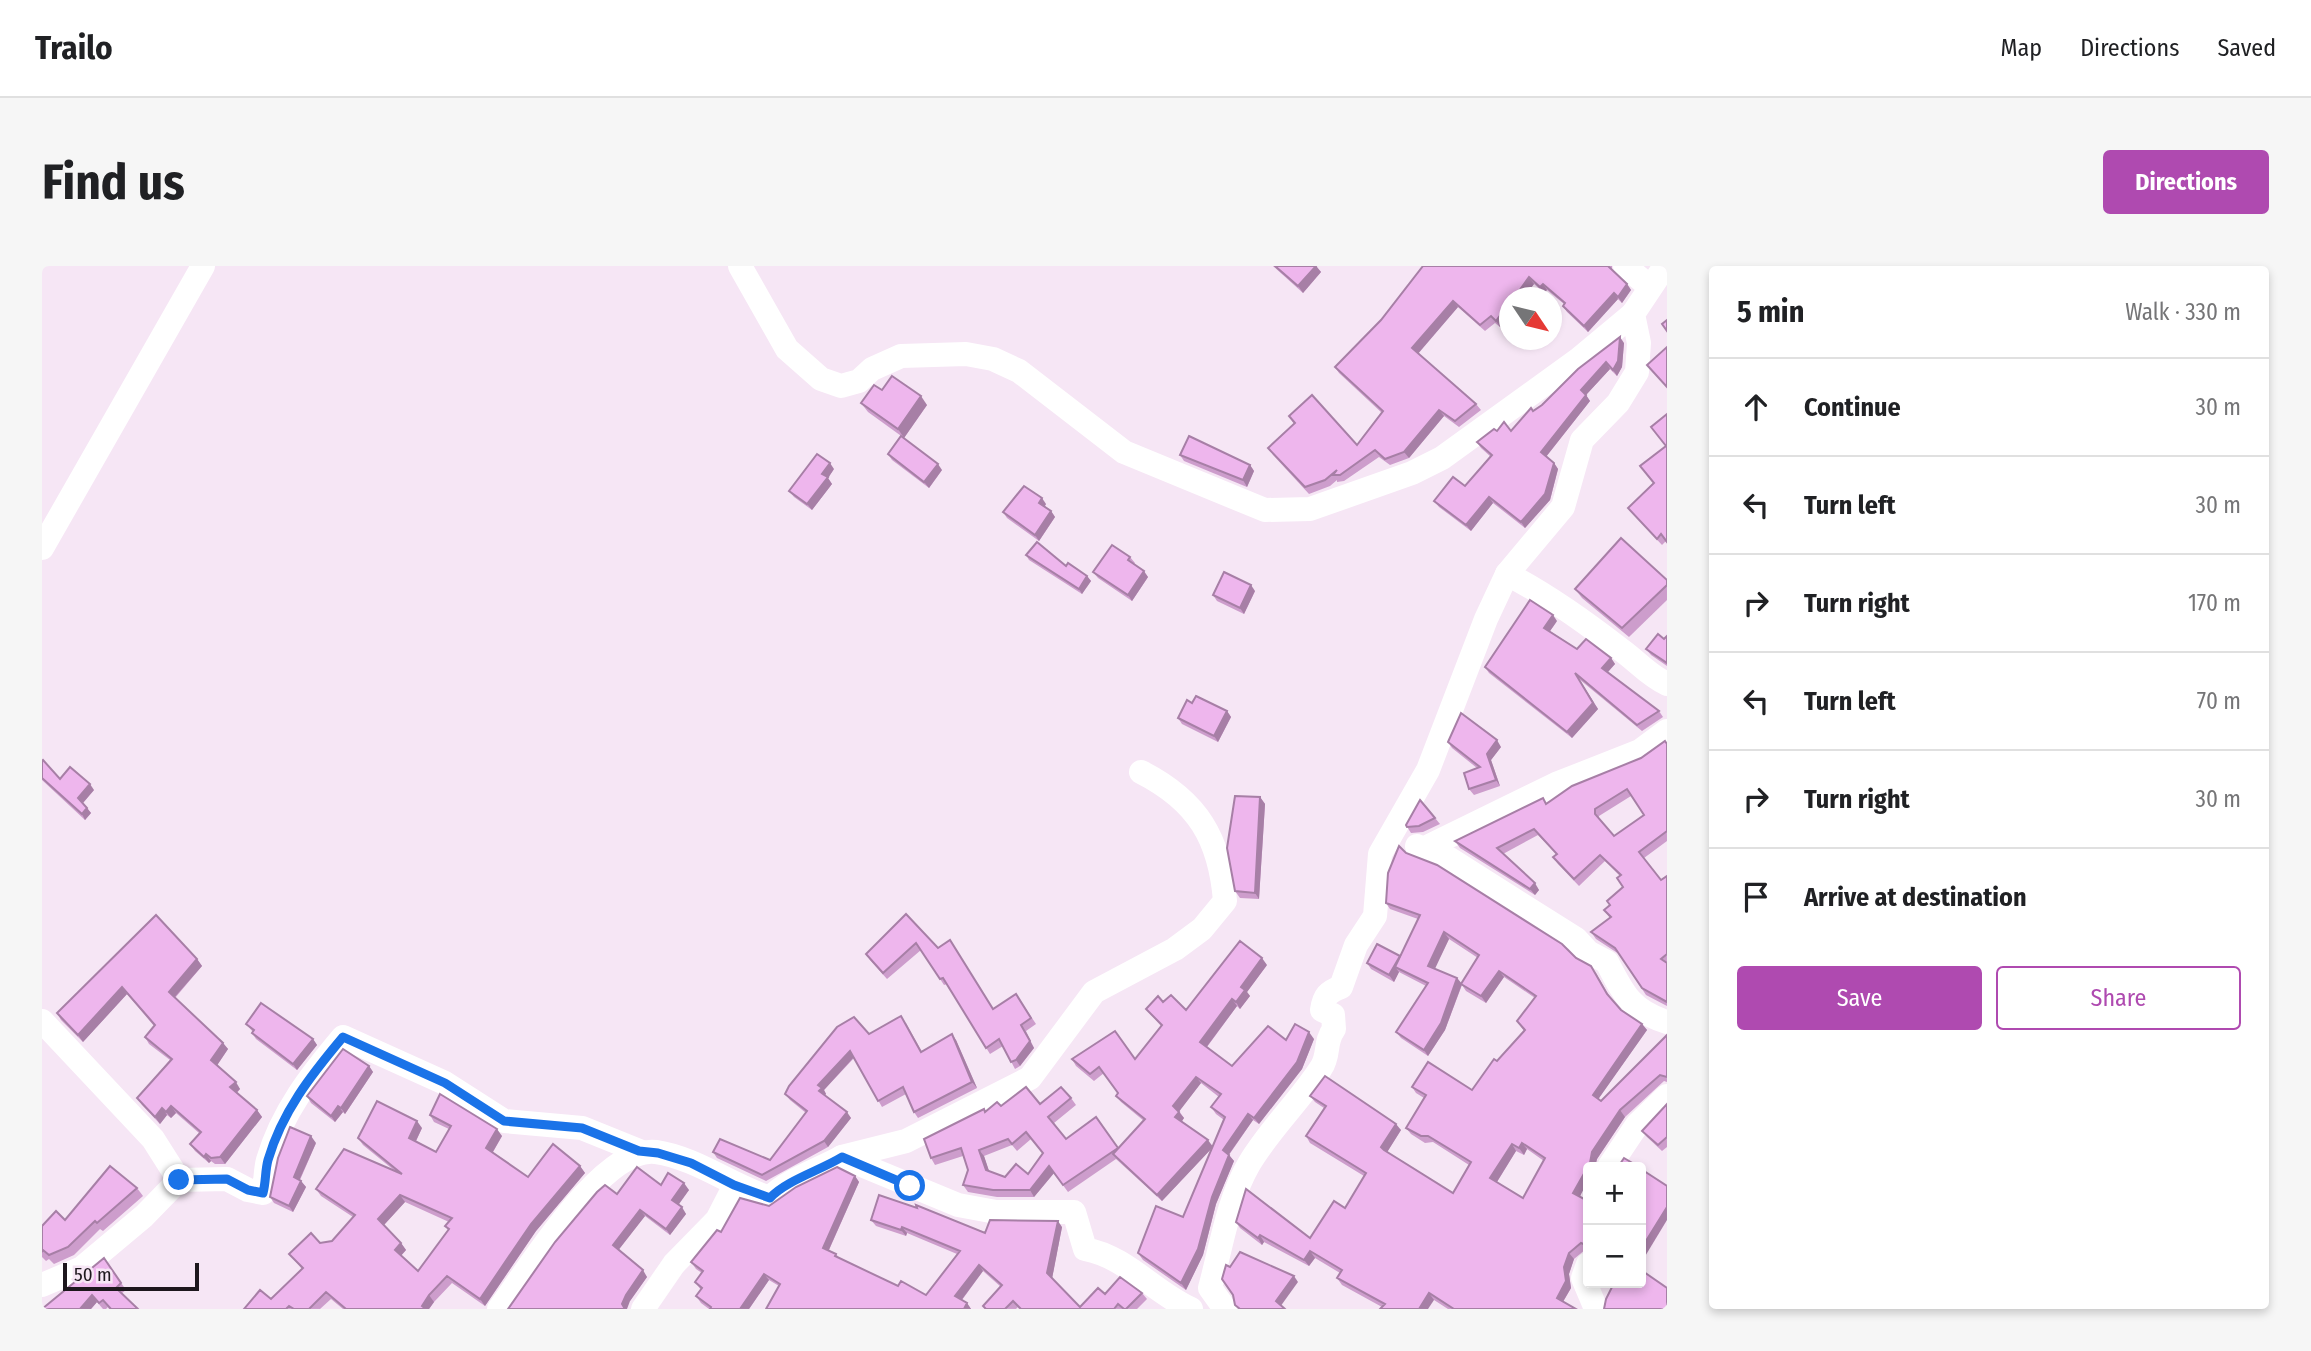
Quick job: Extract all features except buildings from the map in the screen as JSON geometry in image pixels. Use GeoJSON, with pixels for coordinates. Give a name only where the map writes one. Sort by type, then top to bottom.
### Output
{"type":"FeatureCollection","features":[{"type":"Feature","properties":{"kind":"street"},"geometry":{"type":"LineString","coordinates":[[42,548],[203,266]]}},
{"type":"Feature","properties":{"kind":"street"},"geometry":{"type":"LineString","coordinates":[[740,266],[787,349],[821,379],[841,386],[859,382],[872,369],[901,356],[966,354],[993,359],[1019,371],[1124,452],[1265,510],[1310,509],[1412,473],[1442,458],[1531,395],[1633,314],[1660,279],[1625,266]]}},
{"type":"Feature","properties":{"kind":"street"},"geometry":{"type":"LineString","coordinates":[[1223,1309],[1210,1288],[1235,1200],[1249,1165],[1302,1098],[1326,1060],[1326,1040],[1334,1029],[1333,1015],[1322,1010],[1323,1000],[1328,992],[1341,987],[1356,945],[1375,916],[1380,854],[1393,836],[1428,771],[1486,619],[1507,575],[1563,507],[1582,440],[1618,403],[1637,372],[1639,343],[1633,314]]}},
{"type":"Feature","properties":{"kind":"street"},"geometry":{"type":"LineString","coordinates":[[1507,575],[1544,593],[1624,652],[1647,674],[1667,684]]}},
{"type":"Feature","properties":{"kind":"street"},"geometry":{"type":"LineString","coordinates":[[1423,849],[1556,784],[1640,751],[1667,731]]}},
{"type":"Feature","properties":{"kind":"street"},"geometry":{"type":"LineString","coordinates":[[42,1285],[82,1268],[144,1216],[179,1180],[227,1179],[248,1190],[263,1193],[267,1164],[281,1125],[305,1083],[343,1037],[445,1083],[504,1121],[582,1128],[639,1151],[658,1153],[691,1163],[734,1185],[770,1198],[780,1186],[808,1177],[842,1157],[906,1141],[1030,1079],[1094,992],[1175,949],[1202,929],[1225,901],[1223,873],[1214,840],[1170,787],[1141,772]]}},
{"type":"Feature","properties":{"kind":"street"},"geometry":{"type":"LineString","coordinates":[[1393,836],[1448,858],[1576,939],[1607,962],[1614,981],[1643,1015],[1667,1022]]}},
{"type":"Feature","properties":{"kind":"street"},"geometry":{"type":"LineString","coordinates":[[42,1021],[153,1139],[179,1180]]}},
{"type":"Feature","properties":{"kind":"street"},"geometry":{"type":"LineString","coordinates":[[1612,1162],[1637,1125],[1667,1096]]}},
{"type":"Feature","properties":{"kind":"street"},"geometry":{"type":"LineString","coordinates":[[499,1309],[576,1202],[609,1171],[639,1151]]}},
{"type":"Feature","properties":{"kind":"street"},"geometry":{"type":"LineString","coordinates":[[842,1157],[958,1205],[996,1212],[1074,1212],[1085,1249],[1100,1251],[1131,1268],[1156,1289],[1191,1309]]}},
{"type":"Feature","properties":{"kind":"street"},"geometry":{"type":"LineString","coordinates":[[643,1309],[659,1291],[674,1264],[717,1220],[734,1185]]}},
{"type":"Feature","properties":{"kind":"street"},"geometry":{"type":"LineString","coordinates":[[1587,1288],[1596,1309]]}},
{"type":"Feature","properties":{"kind":"route"},"geometry":{"type":"LineString","coordinates":[[179,1180],[227,1179],[248,1190],[263,1193],[267,1164],[281,1125],[305,1083],[343,1037],[445,1083],[504,1121],[582,1128],[639,1151],[658,1153],[691,1163],[734,1185],[770,1198],[780,1186],[808,1177],[842,1157],[910,1186]]}}]}
